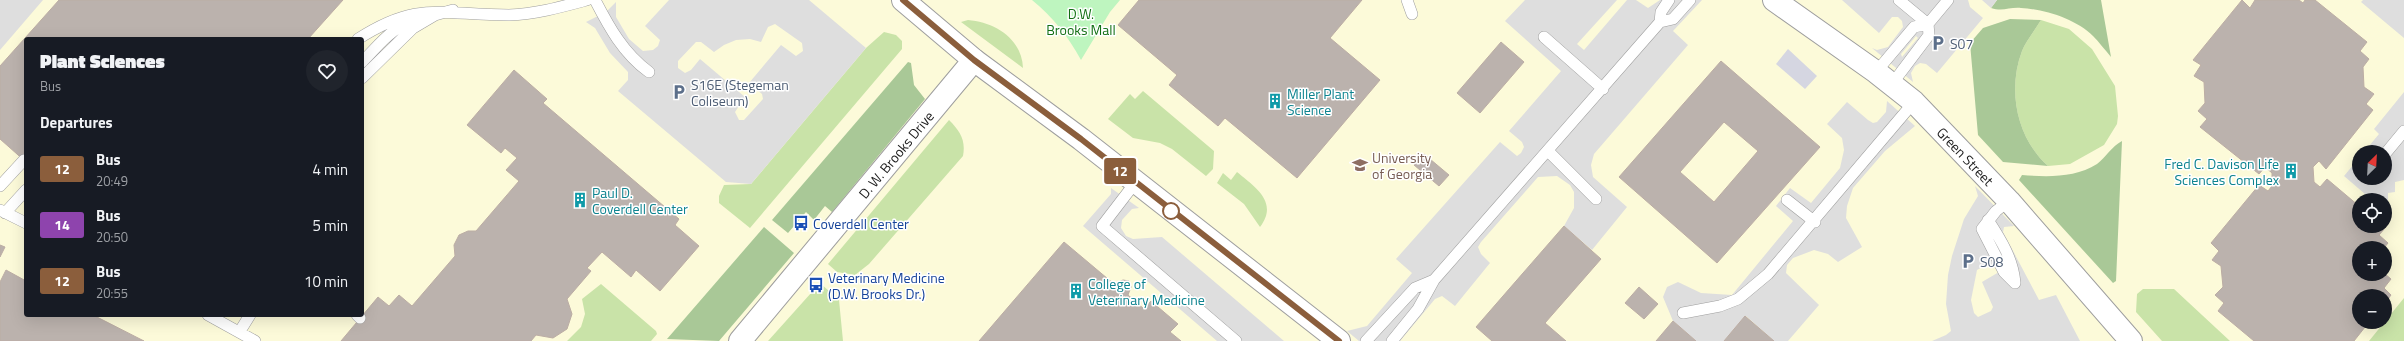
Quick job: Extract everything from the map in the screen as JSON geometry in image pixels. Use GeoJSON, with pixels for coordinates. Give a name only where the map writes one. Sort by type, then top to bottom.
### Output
{"type":"FeatureCollection","features":[{"type":"Feature","properties":{"kind":"street"},"geometry":{"type":"LineString","coordinates":[[903,0],[974,60],[1339,341]]}},
{"type":"Feature","properties":{"kind":"street","name":"Green Street"},"geometry":{"type":"LineString","coordinates":[[1774,0],[1884,78],[1914,102],[2009,201],[2131,341]]}},
{"type":"Feature","properties":{"kind":"street","name":"D. W. Brooks Drive"},"geometry":{"type":"LineString","coordinates":[[740,341],[974,60]]}},
{"type":"Feature","properties":{"kind":"lane"},"geometry":{"type":"LineString","coordinates":[[360,37],[386,16],[410,6],[428,5],[508,15],[532,13],[587,0]]}},
{"type":"Feature","properties":{"kind":"lane"},"geometry":{"type":"LineString","coordinates":[[595,0],[622,46],[636,62],[649,72]]}},
{"type":"Feature","properties":{"kind":"lane"},"geometry":{"type":"LineString","coordinates":[[1407,0],[1412,14]]}},
{"type":"Feature","properties":{"kind":"lane"},"geometry":{"type":"LineString","coordinates":[[1392,341],[1418,309],[1434,280],[1603,89],[1660,22],[1661,12],[1669,0]]}},
{"type":"Feature","properties":{"kind":"lane"},"geometry":{"type":"LineString","coordinates":[[1660,22],[1672,19],[1690,0]]}},
{"type":"Feature","properties":{"kind":"lane"},"geometry":{"type":"LineString","coordinates":[[1884,78],[1929,35],[1928,24],[1899,0]]}},
{"type":"Feature","properties":{"kind":"lane"},"geometry":{"type":"LineString","coordinates":[[1884,78],[1914,27],[1928,24],[1948,0]]}},
{"type":"Feature","properties":{"kind":"lane"},"geometry":{"type":"LineString","coordinates":[[364,60],[382,38],[393,30],[417,19],[462,9]]}},
{"type":"Feature","properties":{"kind":"lane"},"geometry":{"type":"LineString","coordinates":[[364,76],[413,28],[435,15]]}},
{"type":"Feature","properties":{"kind":"lane"},"geometry":{"type":"LineString","coordinates":[[1544,37],[1603,89]]}},
{"type":"Feature","properties":{"kind":"lane"},"geometry":{"type":"LineString","coordinates":[[1683,313],[1720,306],[1738,299],[1768,274],[1815,222],[1914,102]]}},
{"type":"Feature","properties":{"kind":"lane"},"geometry":{"type":"LineString","coordinates":[[2392,146],[2404,131]]}},
{"type":"Feature","properties":{"kind":"lane"},"geometry":{"type":"LineString","coordinates":[[1548,151],[1596,199]]}},
{"type":"Feature","properties":{"kind":"lane"},"geometry":{"type":"LineString","coordinates":[[0,186],[24,160]]}},
{"type":"Feature","properties":{"kind":"lane"},"geometry":{"type":"LineString","coordinates":[[1135,183],[1102,226],[1236,341]]}},
{"type":"Feature","properties":{"kind":"lane"},"geometry":{"type":"LineString","coordinates":[[24,192],[3,212],[24,222]]}},
{"type":"Feature","properties":{"kind":"lane"},"geometry":{"type":"LineString","coordinates":[[1787,200],[1815,222]]}},
{"type":"Feature","properties":{"kind":"lane"},"geometry":{"type":"LineString","coordinates":[[1986,225],[2009,201]]}},
{"type":"Feature","properties":{"kind":"lane"},"geometry":{"type":"LineString","coordinates":[[1366,341],[1415,288],[1434,280]]}},
{"type":"Feature","properties":{"kind":"lane"},"geometry":{"type":"LineString","coordinates":[[212,317],[240,331],[255,341]]}},
{"type":"Feature","properties":{"kind":"lane"},"geometry":{"type":"LineString","coordinates":[[240,331],[249,317]]}},
{"type":"Feature","properties":{"kind":"shaded area","name":"University of Georgia"},"geometry":{"type":"Polygon","coordinates":[[[0,0],[2404,0],[2404,341],[0,341],[0,0]]]}},
{"type":"Feature","properties":{"kind":"shaded area"},"geometry":{"type":"Polygon","coordinates":[[[0,0],[43,0],[0,50],[0,0]]]}},
{"type":"Feature","properties":{"kind":"shaded area","name":"S16E (Stegeman Coliseum)"},"geometry":{"type":"Polygon","coordinates":[[[669,0],[809,0],[866,48],[751,184],[726,182],[618,91],[628,80],[628,72],[610,53],[595,28],[586,22],[606,12],[616,2],[616,17],[629,39],[643,51],[653,50],[658,46],[660,40],[645,26],[669,0]],[[775,24],[768,27],[761,42],[750,39],[736,40],[724,45],[714,52],[701,42],[696,42],[678,61],[678,68],[685,73],[691,70],[700,59],[745,97],[735,112],[739,120],[744,120],[763,99],[762,94],[749,83],[781,45],[796,56],[803,51],[802,43],[775,24]]]}},
{"type":"Feature","properties":{"kind":"shaded area"},"geometry":{"type":"Polygon","coordinates":[[[1525,0],[1617,0],[1577,44],[1584,50],[1627,0],[1636,0],[1648,8],[1660,0],[1702,0],[1673,31],[1688,45],[1594,154],[1591,165],[1593,177],[1627,207],[1592,250],[1564,226],[1574,208],[1574,192],[1570,185],[1557,176],[1538,177],[1481,242],[1478,247],[1481,254],[1490,263],[1455,306],[1442,296],[1435,299],[1400,341],[1359,341],[1347,331],[1367,326],[1412,273],[1396,259],[1500,142],[1517,156],[1521,153],[1524,147],[1522,142],[1509,131],[1561,71],[1505,21],[1525,0]]]}},
{"type":"Feature","properties":{"kind":"shaded area","name":"S07"},"geometry":{"type":"Polygon","coordinates":[[[1842,0],[1968,0],[1970,7],[1983,18],[1937,73],[1926,64],[1920,63],[1915,66],[1911,73],[1913,82],[1872,48],[1877,50],[1888,47],[1903,27],[1902,21],[1898,17],[1892,17],[1879,33],[1842,0]],[[1916,36],[1901,54],[1902,57],[1918,38],[1916,36]]]}},
{"type":"Feature","properties":{"kind":"shaded area","name":"S07"},"geometry":{"type":"Polygon","coordinates":[[[1982,0],[1997,0],[1991,8],[1982,0]]]}},
{"type":"Feature","properties":{"kind":"shaded area"},"geometry":{"type":"Polygon","coordinates":[[[2363,0],[2404,0],[2404,38],[2361,2],[2363,0]]]}},
{"type":"Feature","properties":{"kind":"shaded area"},"geometry":{"type":"Polygon","coordinates":[[[1788,49],[1817,76],[1805,89],[1776,64],[1788,49]]]}},
{"type":"Feature","properties":{"kind":"shaded area"},"geometry":{"type":"Polygon","coordinates":[[[2404,92],[2404,180],[2395,182],[2395,192],[2364,193],[2354,185],[2392,185],[2392,145],[2370,145],[2379,134],[2374,129],[2404,92]]]}},
{"type":"Feature","properties":{"kind":"shaded area"},"geometry":{"type":"Polygon","coordinates":[[[1887,101],[1915,126],[1885,151],[1853,188],[1847,206],[1846,218],[1862,247],[1838,262],[1828,254],[1814,250],[1793,258],[1787,265],[1786,273],[1819,305],[1788,341],[1774,341],[1746,316],[1724,341],[1696,341],[1673,321],[1663,297],[1667,287],[1678,282],[1701,293],[1732,295],[1793,221],[1776,206],[1790,188],[1811,203],[1840,168],[1844,150],[1842,138],[1827,124],[1847,102],[1868,120],[1873,123],[1877,122],[1886,112],[1887,101]]]}},
{"type":"Feature","properties":{"kind":"shaded area"},"geometry":{"type":"Polygon","coordinates":[[[2352,166],[2352,183],[2344,176],[2352,166]]]}},
{"type":"Feature","properties":{"kind":"shaded area"},"geometry":{"type":"Polygon","coordinates":[[[1975,186],[2014,226],[2004,227],[2003,232],[2039,300],[2056,295],[2080,341],[1932,341],[1946,335],[1951,331],[1946,304],[1948,275],[1952,256],[1964,219],[1978,196],[1975,186]],[[1988,264],[1977,270],[1971,300],[1974,313],[1978,317],[1991,311],[1993,307],[1982,282],[1999,272],[1995,267],[1988,264]]]}},
{"type":"Feature","properties":{"kind":"shaded area"},"geometry":{"type":"Polygon","coordinates":[[[1111,188],[1139,208],[1132,209],[1122,220],[1121,228],[1126,236],[1133,239],[1162,237],[1284,341],[1217,341],[1083,226],[1111,194],[1111,188]]]}},
{"type":"Feature","properties":{"kind":"green space","name":"D.W. Brooks Mall"},"geometry":{"type":"Polygon","coordinates":[[[1032,0],[1120,0],[1110,12],[1081,60],[1060,27],[1032,0]]]}},
{"type":"Feature","properties":{"kind":"green space"},"geometry":{"type":"Polygon","coordinates":[[[1997,0],[2101,0],[2111,57],[2093,36],[2069,20],[2040,10],[2017,8],[1999,10],[1991,8],[1997,0]]]}},
{"type":"Feature","properties":{"kind":"green space"},"geometry":{"type":"Polygon","coordinates":[[[2010,19],[2041,20],[2022,51],[2015,82],[2015,98],[2022,128],[2037,155],[2048,166],[2003,162],[1978,135],[1970,43],[1983,28],[2010,19]]]}},
{"type":"Feature","properties":{"kind":"green space"},"geometry":{"type":"Polygon","coordinates":[[[968,20],[988,24],[1005,34],[1018,49],[1023,68],[961,22],[968,20]]]}},
{"type":"Feature","properties":{"kind":"green space"},"geometry":{"type":"Polygon","coordinates":[[[2041,20],[2069,29],[2092,49],[2115,86],[2118,116],[2117,124],[2104,145],[2070,164],[2048,166],[2037,155],[2029,142],[2022,128],[2018,113],[2015,98],[2015,82],[2018,66],[2022,51],[2028,39],[2041,20]]]}},
{"type":"Feature","properties":{"kind":"green space"},"geometry":{"type":"Polygon","coordinates":[[[884,32],[896,35],[902,41],[902,49],[750,228],[719,203],[719,196],[724,185],[751,184],[866,48],[884,32]]]}},
{"type":"Feature","properties":{"kind":"green space"},"geometry":{"type":"Polygon","coordinates":[[[908,62],[911,63],[914,85],[925,99],[832,212],[825,206],[814,220],[806,212],[788,233],[772,220],[908,62]]]}},
{"type":"Feature","properties":{"kind":"green space"},"geometry":{"type":"Polygon","coordinates":[[[1143,91],[1214,151],[1213,169],[1206,176],[1172,149],[1160,143],[1133,138],[1108,119],[1130,94],[1135,99],[1143,91]]]}},
{"type":"Feature","properties":{"kind":"green space"},"geometry":{"type":"Polygon","coordinates":[[[949,120],[963,140],[963,156],[869,264],[855,275],[837,272],[828,264],[949,120]]]}},
{"type":"Feature","properties":{"kind":"green space"},"geometry":{"type":"Polygon","coordinates":[[[2122,141],[2116,281],[2113,283],[2019,180],[2022,175],[2061,176],[2088,169],[2097,164],[2122,141]]]}},
{"type":"Feature","properties":{"kind":"green space"},"geometry":{"type":"Polygon","coordinates":[[[1237,172],[1257,189],[1266,203],[1267,210],[1265,218],[1260,227],[1244,204],[1217,183],[1223,173],[1231,180],[1237,172]]]}},
{"type":"Feature","properties":{"kind":"green space"},"geometry":{"type":"Polygon","coordinates":[[[764,227],[794,253],[719,341],[667,339],[764,227]]]}},
{"type":"Feature","properties":{"kind":"green space"},"geometry":{"type":"Polygon","coordinates":[[[820,283],[839,300],[843,341],[768,341],[820,283]]]}},
{"type":"Feature","properties":{"kind":"green space"},"geometry":{"type":"Polygon","coordinates":[[[601,284],[656,331],[657,334],[651,341],[567,341],[581,327],[585,314],[582,299],[601,284]]]}},
{"type":"Feature","properties":{"kind":"green space"},"geometry":{"type":"Polygon","coordinates":[[[2143,289],[2174,289],[2230,341],[2162,341],[2136,312],[2137,294],[2143,289]]]}},
{"type":"Feature","properties":{"kind":"green space"},"geometry":{"type":"Polygon","coordinates":[[[2404,298],[2404,341],[2369,341],[2379,329],[2392,329],[2392,313],[2404,298]]]}},
{"type":"Feature","properties":{"kind":"building"},"geometry":{"type":"Polygon","coordinates":[[[59,0],[343,0],[310,37],[26,37],[59,0]]]}},
{"type":"Feature","properties":{"kind":"building","name":"Miller Plant Science"},"geometry":{"type":"Polygon","coordinates":[[[1139,0],[1362,0],[1330,38],[1380,80],[1297,178],[1225,118],[1218,126],[1169,85],[1177,75],[1118,25],[1139,0]]]}},
{"type":"Feature","properties":{"kind":"building","name":"Fred C. Davison Life Sciences Complex"},"geometry":{"type":"Polygon","coordinates":[[[2242,0],[2250,8],[2255,0],[2299,0],[2303,3],[2305,0],[2315,0],[2367,42],[2360,51],[2369,59],[2363,67],[2364,87],[2374,94],[2366,104],[2373,110],[2326,169],[2319,161],[2313,167],[2314,182],[2320,187],[2327,179],[2352,200],[2352,233],[2381,233],[2379,235],[2386,241],[2352,241],[2352,281],[2389,281],[2384,288],[2385,289],[2352,289],[2352,329],[2363,329],[2354,341],[2254,341],[2218,311],[2224,303],[2215,295],[2223,287],[2221,266],[2212,260],[2219,251],[2211,243],[2259,185],[2268,191],[2272,186],[2272,173],[2265,167],[2259,174],[2200,127],[2207,119],[2198,111],[2205,103],[2204,82],[2194,76],[2201,65],[2193,60],[2242,0]]]}},
{"type":"Feature","properties":{"kind":"building"},"geometry":{"type":"Polygon","coordinates":[[[24,39],[24,160],[0,139],[0,66],[24,39]]]}},
{"type":"Feature","properties":{"kind":"building"},"geometry":{"type":"Polygon","coordinates":[[[1501,42],[1524,62],[1480,113],[1457,93],[1501,42]]]}},
{"type":"Feature","properties":{"kind":"building"},"geometry":{"type":"Polygon","coordinates":[[[1721,61],[1820,147],[1717,263],[1619,177],[1721,61]],[[1724,122],[1680,172],[1714,202],[1758,151],[1724,122]]]}},
{"type":"Feature","properties":{"kind":"building","name":"Paul D. Coverdell Center"},"geometry":{"type":"Polygon","coordinates":[[[514,70],[547,99],[543,103],[679,219],[675,225],[699,246],[660,291],[636,270],[631,277],[602,252],[587,268],[591,271],[567,299],[572,314],[567,329],[553,338],[536,335],[531,341],[341,341],[361,317],[364,317],[364,314],[378,297],[389,306],[399,295],[412,306],[455,256],[454,245],[459,235],[468,231],[476,231],[519,181],[506,170],[517,158],[505,148],[501,153],[467,125],[514,70]]]}},
{"type":"Feature","properties":{"kind":"building"},"geometry":{"type":"Polygon","coordinates":[[[1424,154],[1449,175],[1439,186],[1414,165],[1424,154]]]}},
{"type":"Feature","properties":{"kind":"building"},"geometry":{"type":"Polygon","coordinates":[[[1564,226],[1601,259],[1545,323],[1566,341],[1492,341],[1476,327],[1564,226]]]}},
{"type":"Feature","properties":{"kind":"building","name":"College of Veterinary Medicine"},"geometry":{"type":"Polygon","coordinates":[[[1064,242],[1114,284],[1123,280],[1129,281],[1131,287],[1128,295],[1144,309],[1151,301],[1178,324],[1170,332],[1181,341],[979,341],[1064,242]]]}},
{"type":"Feature","properties":{"kind":"building"},"geometry":{"type":"Polygon","coordinates":[[[0,245],[5,247],[0,257],[0,245]]]}},
{"type":"Feature","properties":{"kind":"building"},"geometry":{"type":"Polygon","coordinates":[[[6,270],[24,280],[24,317],[97,317],[144,341],[0,341],[0,282],[6,270]]]}},
{"type":"Feature","properties":{"kind":"building"},"geometry":{"type":"Polygon","coordinates":[[[1639,287],[1658,304],[1644,319],[1625,303],[1639,287]]]}},
{"type":"Feature","properties":{"kind":"building"},"geometry":{"type":"Polygon","coordinates":[[[1745,316],[1774,341],[1724,341],[1745,316]]]}},
{"type":"Feature","properties":{"kind":"building"},"geometry":{"type":"Polygon","coordinates":[[[1673,321],[1696,341],[1656,341],[1673,321]]]}},
{"type":"Feature","properties":{"kind":"bus line","name":"12"},"geometry":{"type":"LineString","coordinates":[[903,0],[974,60],[1081,139],[1135,183],[1339,341]]}},
{"type":"Feature","properties":{"kind":"place","name":"S07"},"geometry":{"type":"Point","coordinates":[1938,43]}},
{"type":"Feature","properties":{"kind":"place","name":"S16E (Stegeman Coliseum)"},"geometry":{"type":"Point","coordinates":[679,92]}},
{"type":"Feature","properties":{"kind":"place","name":"Miller Plant Science"},"geometry":{"type":"Point","coordinates":[1275,101]}},
{"type":"Feature","properties":{"kind":"place","name":"University of Georgia"},"geometry":{"type":"Point","coordinates":[1360,165]}},
{"type":"Feature","properties":{"kind":"place","name":"Fred C. Davison Life Sciences Complex"},"geometry":{"type":"Point","coordinates":[2291,171]}},
{"type":"Feature","properties":{"kind":"place","name":"Paul D. Coverdell Center"},"geometry":{"type":"Point","coordinates":[580,200]}},
{"type":"Feature","properties":{"kind":"place","name":"Coverdell Center"},"geometry":{"type":"Point","coordinates":[801,223]}},
{"type":"Feature","properties":{"kind":"place","name":"S08"},"geometry":{"type":"Point","coordinates":[1968,261]}},
{"type":"Feature","properties":{"kind":"place","name":"Veterinary Medicine (D.W. Brooks Dr.)"},"geometry":{"type":"Point","coordinates":[816,285]}},
{"type":"Feature","properties":{"kind":"place","name":"College of Veterinary Medicine"},"geometry":{"type":"Point","coordinates":[1076,291]}}]}
